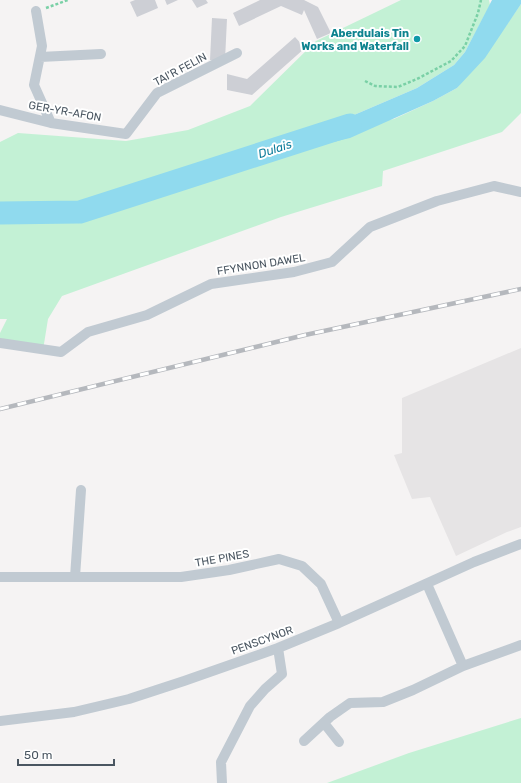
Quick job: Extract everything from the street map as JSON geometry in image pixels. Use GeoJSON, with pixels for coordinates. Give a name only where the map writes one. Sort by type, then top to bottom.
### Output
{"type":"FeatureCollection","features":[{"type":"Feature","properties":{"kind":"street"},"geometry":{"type":"LineString","coordinates":[[36,11],[42,46],[34,85],[51,123]]}},
{"type":"Feature","properties":{"kind":"street","name":"TAI'R FELIN"},"geometry":{"type":"LineString","coordinates":[[126,134],[157,93],[237,53]]}},
{"type":"Feature","properties":{"kind":"street"},"geometry":{"type":"LineString","coordinates":[[40,57],[101,54]]}},
{"type":"Feature","properties":{"kind":"street","name":"GER-YR-AFON"},"geometry":{"type":"LineString","coordinates":[[0,110],[51,123],[126,134]]}},
{"type":"Feature","properties":{"kind":"street","name":"FFYNNON DAWEL"},"geometry":{"type":"LineString","coordinates":[[0,343],[61,352],[88,332],[147,315],[211,284],[294,272],[332,262],[370,226],[437,201],[494,186],[521,192]]}},
{"type":"Feature","properties":{"kind":"street"},"geometry":{"type":"LineString","coordinates":[[76,577],[81,490]]}},
{"type":"Feature","properties":{"kind":"street","name":"PENSCYNOR"},"geometry":{"type":"LineString","coordinates":[[0,721],[74,712],[129,699],[278,648],[339,623],[474,562],[521,544]]}},
{"type":"Feature","properties":{"kind":"street","name":"THE PINES"},"geometry":{"type":"LineString","coordinates":[[0,577],[181,577],[230,570],[279,559],[302,566],[321,584],[339,623]]}},
{"type":"Feature","properties":{"kind":"street"},"geometry":{"type":"LineString","coordinates":[[427,584],[463,666]]}},
{"type":"Feature","properties":{"kind":"street"},"geometry":{"type":"LineString","coordinates":[[304,741],[350,703],[383,702],[413,690],[463,666],[521,645]]}},
{"type":"Feature","properties":{"kind":"street"},"geometry":{"type":"LineString","coordinates":[[222,783],[221,762],[250,706],[265,688],[282,674],[278,648]]}},
{"type":"Feature","properties":{"kind":"street"},"geometry":{"type":"LineString","coordinates":[[324,723],[339,742]]}},
{"type":"Feature","properties":{"kind":"path"},"geometry":{"type":"LineString","coordinates":[[36,11],[68,0]]}},
{"type":"Feature","properties":{"kind":"path"},"geometry":{"type":"LineString","coordinates":[[365,81],[375,86],[398,87],[451,61],[464,46],[481,0]]}},
{"type":"Feature","properties":{"kind":"shaded area"},"geometry":{"type":"Polygon","coordinates":[[[521,348],[521,527],[456,556],[430,497],[412,499],[394,455],[402,453],[402,398],[521,348]]]}},
{"type":"Feature","properties":{"kind":"green space"},"geometry":{"type":"Polygon","coordinates":[[[401,0],[489,0],[490,5],[465,52],[454,65],[417,88],[319,130],[394,119],[457,88],[503,30],[521,4],[521,113],[502,132],[383,171],[382,186],[281,217],[62,296],[48,319],[43,350],[0,343],[0,333],[7,319],[0,319],[0,142],[18,133],[126,141],[188,130],[250,106],[316,41],[401,0]]]}},
{"type":"Feature","properties":{"kind":"green space"},"geometry":{"type":"Polygon","coordinates":[[[521,718],[521,783],[327,783],[409,753],[521,718]]]}},
{"type":"Feature","properties":{"kind":"water"},"geometry":{"type":"Polygon","coordinates":[[[492,0],[521,0],[521,4],[485,58],[457,88],[433,101],[350,138],[325,144],[319,130],[417,88],[454,65],[465,52],[492,0]]]}},
{"type":"Feature","properties":{"kind":"building"},"geometry":{"type":"Polygon","coordinates":[[[135,0],[155,0],[158,8],[137,17],[130,2],[135,0]]]}},
{"type":"Feature","properties":{"kind":"building"},"geometry":{"type":"Polygon","coordinates":[[[165,0],[178,0],[167,5],[165,0]]]}},
{"type":"Feature","properties":{"kind":"building"},"geometry":{"type":"Polygon","coordinates":[[[192,0],[206,0],[208,3],[197,8],[192,0]]]}},
{"type":"Feature","properties":{"kind":"building"},"geometry":{"type":"Polygon","coordinates":[[[260,0],[304,0],[318,7],[331,33],[317,39],[304,10],[302,15],[281,6],[239,26],[233,13],[260,0]]]}},
{"type":"Feature","properties":{"kind":"building"},"geometry":{"type":"Polygon","coordinates":[[[212,18],[227,19],[225,60],[210,60],[212,18]]]}},
{"type":"Feature","properties":{"kind":"building"},"geometry":{"type":"Polygon","coordinates":[[[295,37],[305,48],[252,95],[227,90],[227,74],[247,79],[295,37]]]}},
{"type":"Feature","properties":{"kind":"waterway","name":"Dulais"},"geometry":{"type":"LineString","coordinates":[[0,213],[80,212],[350,125]]}},
{"type":"Feature","properties":{"kind":"railway"},"geometry":{"type":"LineString","coordinates":[[0,409],[305,335],[521,289]]}},
{"type":"Feature","properties":{"kind":"place","name":"Aberdulais Tin Works and Waterfall"},"geometry":{"type":"Point","coordinates":[417,39]}}]}
